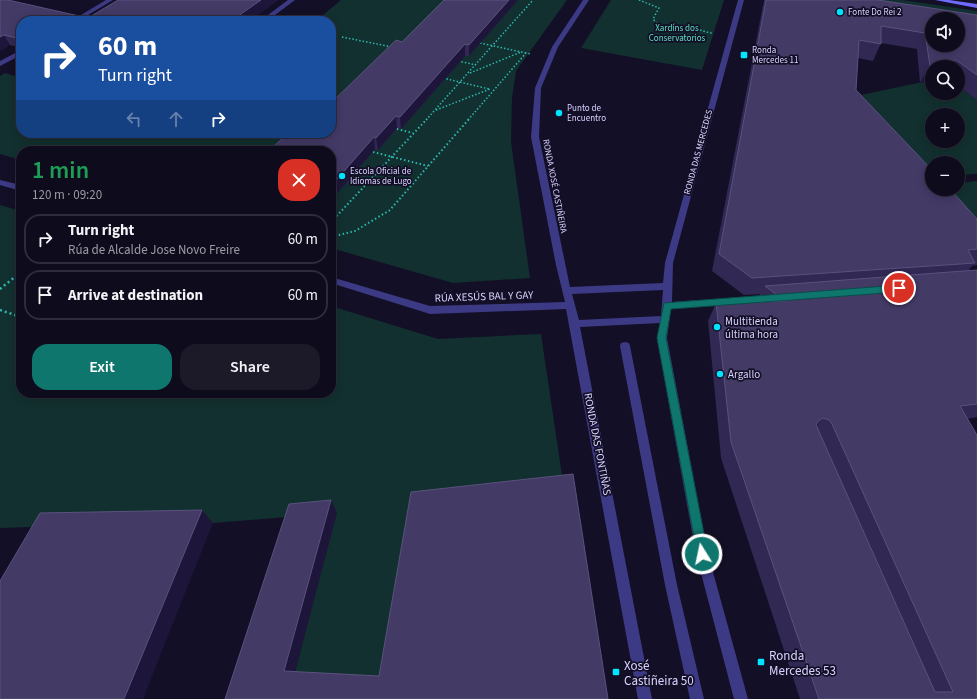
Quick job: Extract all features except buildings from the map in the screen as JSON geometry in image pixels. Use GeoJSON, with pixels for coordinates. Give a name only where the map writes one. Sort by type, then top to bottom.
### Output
{"type":"FeatureCollection","features":[{"type":"Feature","properties":{"kind":"street"},"geometry":{"type":"LineString","coordinates":[[83,16],[110,0]]}},
{"type":"Feature","properties":{"kind":"street"},"geometry":{"type":"LineString","coordinates":[[270,16],[292,0]]}},
{"type":"Feature","properties":{"kind":"street","name":"RONDA XOSÉ CASTIÑEIRA"},"geometry":{"type":"LineString","coordinates":[[567,291],[535,137],[538,88],[555,47],[586,0]]}},
{"type":"Feature","properties":{"kind":"street","name":"RONDA DAS MERCEDES"},"geometry":{"type":"LineString","coordinates":[[667,306],[669,263],[741,0]]}},
{"type":"Feature","properties":{"kind":"street"},"geometry":{"type":"LineString","coordinates":[[938,0],[977,6]]}},
{"type":"Feature","properties":{"kind":"street"},"geometry":{"type":"LineString","coordinates":[[0,64],[16,55]]}},
{"type":"Feature","properties":{"kind":"street"},"geometry":{"type":"LineString","coordinates":[[0,182],[16,187]]}},
{"type":"Feature","properties":{"kind":"street","name":"RÚA XESÚS BAL Y GAY"},"geometry":{"type":"LineString","coordinates":[[336,282],[430,310],[570,305]]}},
{"type":"Feature","properties":{"kind":"street"},"geometry":{"type":"LineString","coordinates":[[567,291],[669,286]]}},
{"type":"Feature","properties":{"kind":"street","name":"RONDA DAS FONTIÑAS"},"geometry":{"type":"LineString","coordinates":[[567,291],[575,324],[645,699]]}},
{"type":"Feature","properties":{"kind":"street"},"geometry":{"type":"LineString","coordinates":[[741,699],[702,554],[662,338],[667,306],[782,298]]}},
{"type":"Feature","properties":{"kind":"street"},"geometry":{"type":"LineString","coordinates":[[575,324],[665,319]]}},
{"type":"Feature","properties":{"kind":"street"},"geometry":{"type":"LineString","coordinates":[[625,346],[671,585],[697,699]]}},
{"type":"Feature","properties":{"kind":"path"},"geometry":{"type":"LineString","coordinates":[[336,217],[477,65],[533,0]]}},
{"type":"Feature","properties":{"kind":"path"},"geometry":{"type":"LineString","coordinates":[[640,0],[659,8],[653,18],[660,26],[676,29],[691,28],[714,34]]}},
{"type":"Feature","properties":{"kind":"path"},"geometry":{"type":"LineString","coordinates":[[342,37],[396,48]]}},
{"type":"Feature","properties":{"kind":"path"},"geometry":{"type":"LineString","coordinates":[[480,43],[532,54]]}},
{"type":"Feature","properties":{"kind":"path"},"geometry":{"type":"LineString","coordinates":[[469,73],[521,52]]}},
{"type":"Feature","properties":{"kind":"path"},"geometry":{"type":"LineString","coordinates":[[336,237],[345,236],[368,225],[390,210],[526,52]]}},
{"type":"Feature","properties":{"kind":"path"},"geometry":{"type":"LineString","coordinates":[[455,60],[477,65]]}},
{"type":"Feature","properties":{"kind":"path"},"geometry":{"type":"LineString","coordinates":[[443,78],[493,90]]}},
{"type":"Feature","properties":{"kind":"path"},"geometry":{"type":"LineString","coordinates":[[435,110],[490,89]]}},
{"type":"Feature","properties":{"kind":"path"},"geometry":{"type":"LineString","coordinates":[[391,128],[414,133]]}},
{"type":"Feature","properties":{"kind":"path"},"geometry":{"type":"LineString","coordinates":[[373,152],[428,166]]}},
{"type":"Feature","properties":{"kind":"path"},"geometry":{"type":"LineString","coordinates":[[0,289],[16,276]]}},
{"type":"Feature","properties":{"kind":"path"},"geometry":{"type":"LineString","coordinates":[[0,310],[16,315]]}},
{"type":"Feature","properties":{"kind":"green space"},"geometry":{"type":"Polygon","coordinates":[[[341,0],[567,0],[516,71],[512,98],[511,142],[530,278],[453,283],[336,249],[336,146],[16,146],[16,159],[0,154],[0,76],[5,73],[16,76],[16,138],[336,138],[336,16],[322,16],[341,0]]]}},
{"type":"Feature","properties":{"kind":"green space","name":"Xardíns dos Conservatorios"},"geometry":{"type":"Polygon","coordinates":[[[611,0],[724,0],[702,70],[581,48],[611,0]]]}},
{"type":"Feature","properties":{"kind":"green space"},"geometry":{"type":"Polygon","coordinates":[[[877,0],[902,0],[977,11],[977,15],[877,0]]]}},
{"type":"Feature","properties":{"kind":"green space"},"geometry":{"type":"Polygon","coordinates":[[[925,81],[925,100],[965,100],[965,91],[977,100],[977,174],[965,175],[965,156],[925,156],[925,170],[842,99],[925,81]]]}},
{"type":"Feature","properties":{"kind":"green space"},"geometry":{"type":"Polygon","coordinates":[[[977,181],[977,237],[942,196],[965,196],[965,182],[977,181]]]}},
{"type":"Feature","properties":{"kind":"green space"},"geometry":{"type":"Polygon","coordinates":[[[0,205],[16,210],[16,398],[336,398],[336,308],[438,339],[541,334],[564,489],[384,684],[288,699],[336,513],[213,523],[146,523],[0,528],[0,205]]]}},
{"type":"Feature","properties":{"kind":"place","name":"Fonte Do Rei 2"},"geometry":{"type":"Point","coordinates":[840,12]}},
{"type":"Feature","properties":{"kind":"place","name":"Ronda Mercedes 11"},"geometry":{"type":"Point","coordinates":[744,55]}},
{"type":"Feature","properties":{"kind":"place","name":"Punto de Encuentro"},"geometry":{"type":"Point","coordinates":[559,113]}},
{"type":"Feature","properties":{"kind":"place","name":"Escola Oficial de Idiomas de Lugo"},"geometry":{"type":"Point","coordinates":[342,176]}},
{"type":"Feature","properties":{"kind":"place","name":"Multitienda última hora"},"geometry":{"type":"Point","coordinates":[717,327]}},
{"type":"Feature","properties":{"kind":"place","name":"Argallo"},"geometry":{"type":"Point","coordinates":[720,374]}},
{"type":"Feature","properties":{"kind":"place","name":"Ronda Mercedes 53"},"geometry":{"type":"Point","coordinates":[761,662]}},
{"type":"Feature","properties":{"kind":"place","name":"Xosé Castiñeira 50"},"geometry":{"type":"Point","coordinates":[616,672]}},
{"type":"Feature","properties":{"kind":"route"},"geometry":{"type":"LineString","coordinates":[[702,554],[662,338],[667,306],[899,288]]}}]}
